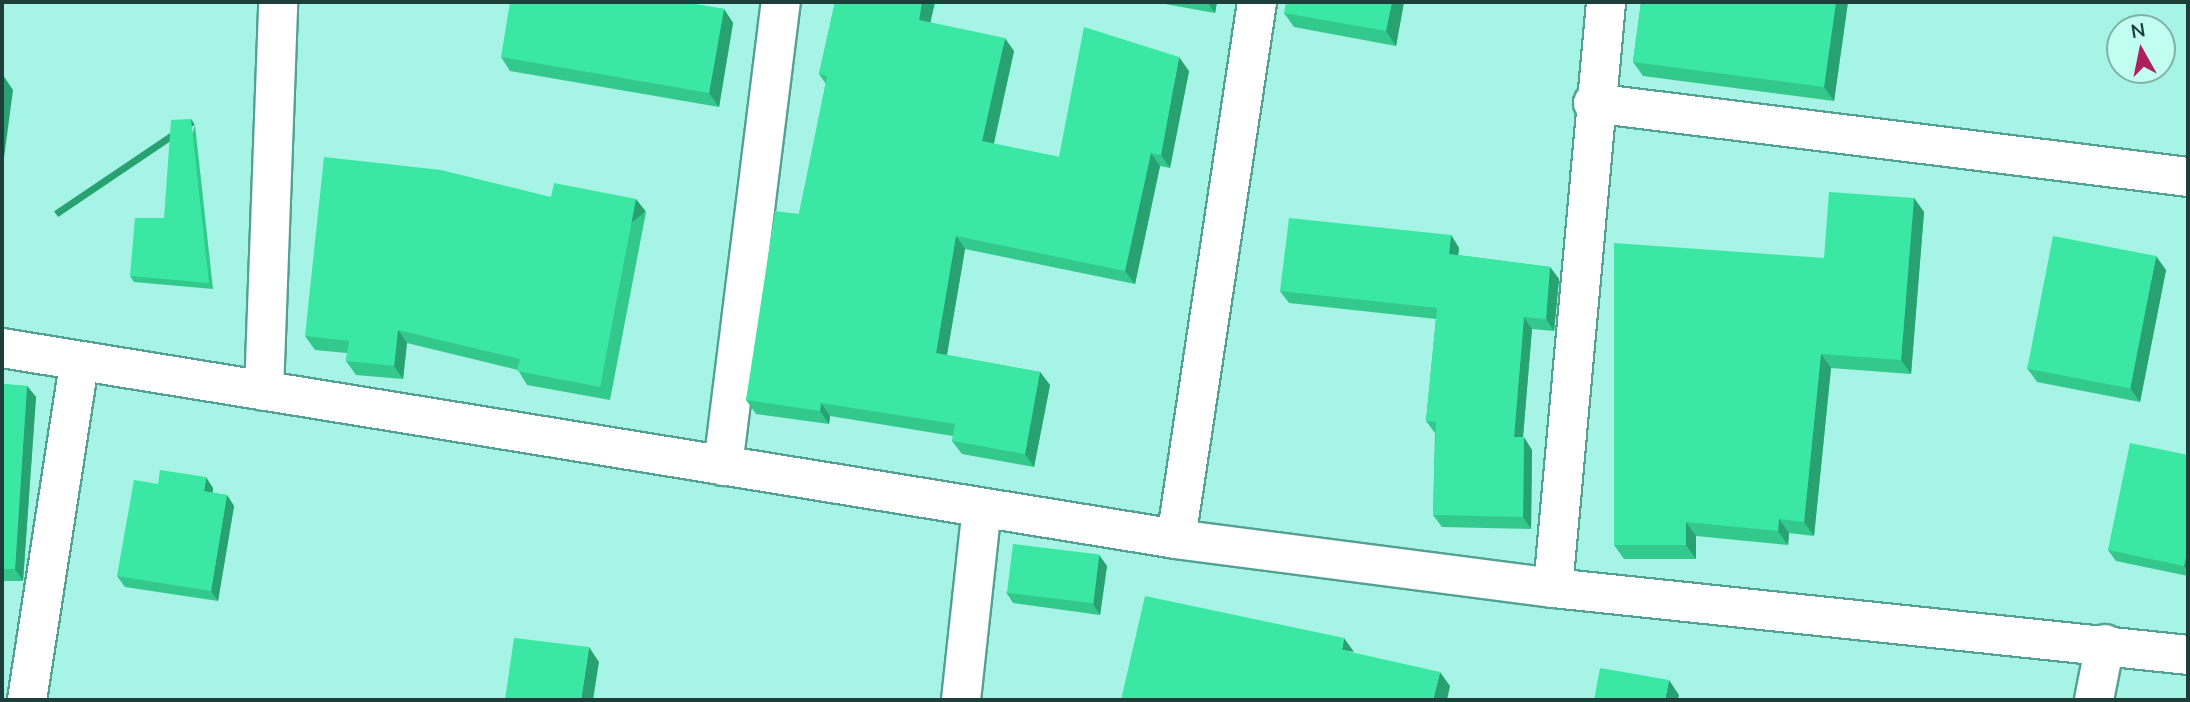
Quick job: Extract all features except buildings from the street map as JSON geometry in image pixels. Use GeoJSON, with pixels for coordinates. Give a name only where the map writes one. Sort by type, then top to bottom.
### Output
{"type":"FeatureCollection","features":[{"type":"Feature","properties":{"kind":"street"},"geometry":{"type":"LineString","coordinates":[[264,391],[278,2]]}},
{"type":"Feature","properties":{"kind":"street"},"geometry":{"type":"LineString","coordinates":[[723,466],[781,2]]}},
{"type":"Feature","properties":{"kind":"street"},"geometry":{"type":"LineString","coordinates":[[1176,539],[1257,2]]}},
{"type":"Feature","properties":{"kind":"street"},"geometry":{"type":"LineString","coordinates":[[1552,588],[1593,103],[1606,2]]}},
{"type":"Feature","properties":{"kind":"street"},"geometry":{"type":"LineString","coordinates":[[1593,103],[2188,177]]}},
{"type":"Feature","properties":{"kind":"street"},"geometry":{"type":"LineString","coordinates":[[2,348],[79,363],[1176,539],[1552,588],[2105,644],[2188,655]]}},
{"type":"Feature","properties":{"kind":"street"},"geometry":{"type":"LineString","coordinates":[[27,700],[79,363]]}},
{"type":"Feature","properties":{"kind":"street"},"geometry":{"type":"LineString","coordinates":[[961,700],[982,508]]}},
{"type":"Feature","properties":{"kind":"street"},"geometry":{"type":"LineString","coordinates":[[2094,700],[2105,644]]}}]}
